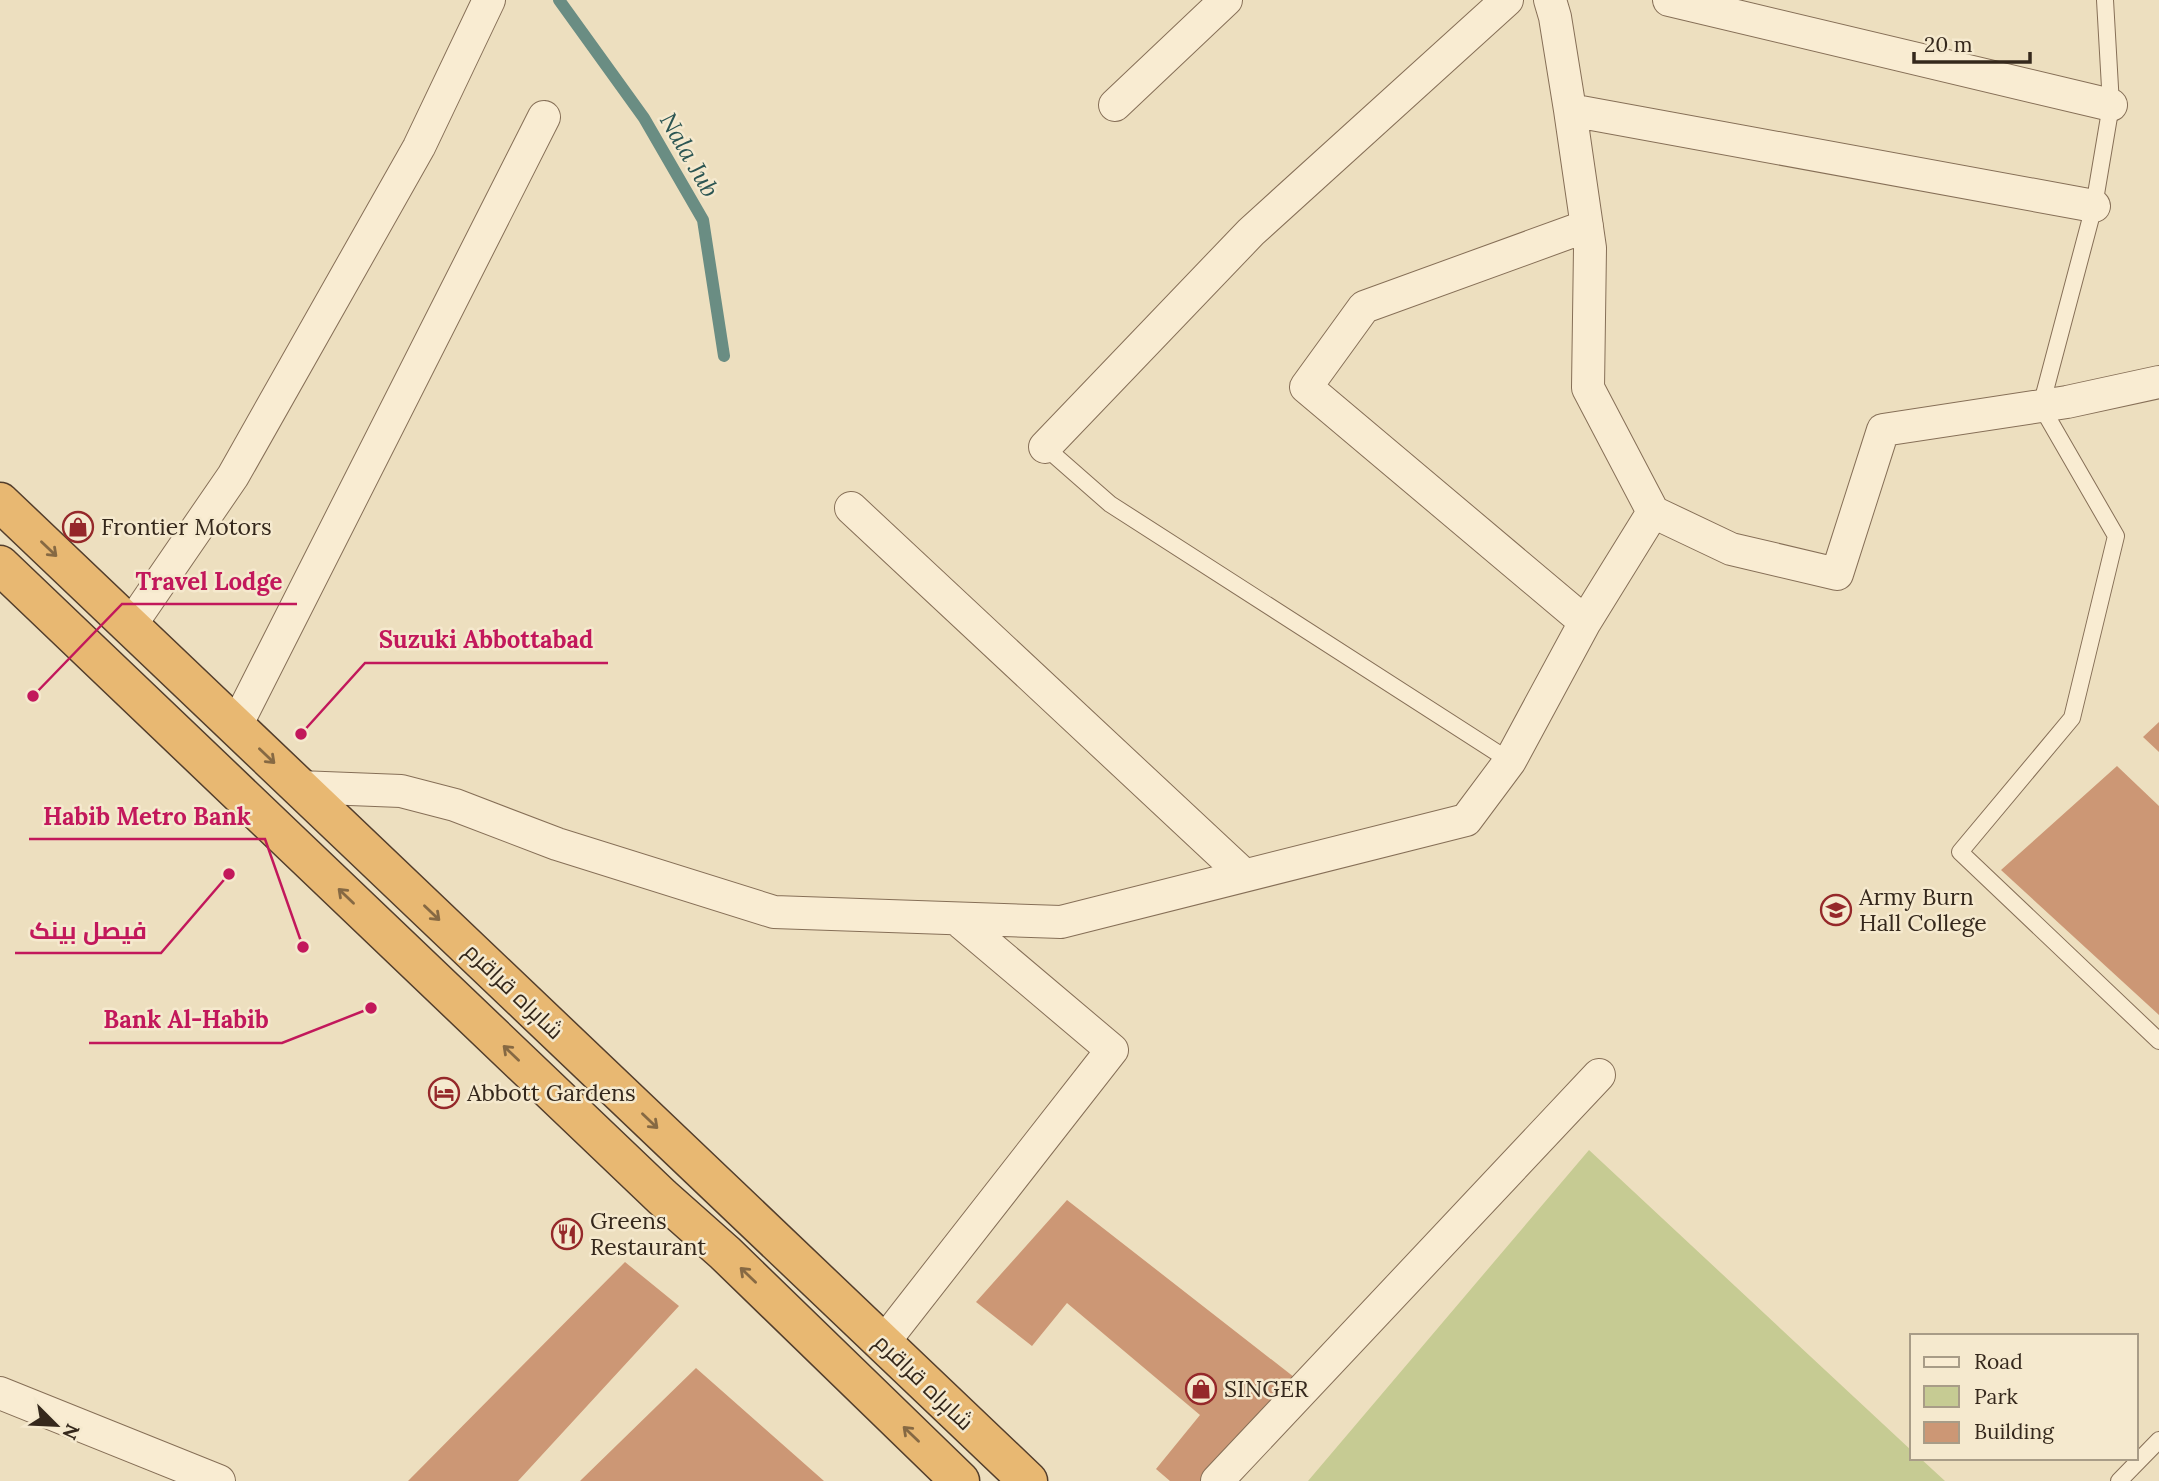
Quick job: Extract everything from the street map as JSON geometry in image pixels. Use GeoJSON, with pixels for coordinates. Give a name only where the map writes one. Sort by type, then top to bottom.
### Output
{"type":"FeatureCollection","features":[{"type":"Feature","properties":{"kind":"highway","name":"شاہراہ قراقرم"},"geometry":{"type":"LineString","coordinates":[[0,502],[1028,1481]]}},
{"type":"Feature","properties":{"kind":"highway","name":"شاہراہ قراقرم"},"geometry":{"type":"LineString","coordinates":[[0,565],[652,1187],[725,1253],[960,1481]]}},
{"type":"Feature","properties":{"kind":"street"},"geometry":{"type":"LineString","coordinates":[[130,626],[233,476],[419,147],[489,0]]}},
{"type":"Feature","properties":{"kind":"street"},"geometry":{"type":"LineString","coordinates":[[1115,105],[1226,0]]}},
{"type":"Feature","properties":{"kind":"street"},"geometry":{"type":"LineString","coordinates":[[1045,447],[1251,232],[1507,0]]}},
{"type":"Feature","properties":{"kind":"street"},"geometry":{"type":"LineString","coordinates":[[1550,0],[1555,17],[1590,248],[1588,388],[1653,512],[1731,549],[1837,574],[1884,430],[2041,406],[2159,382]]}},
{"type":"Feature","properties":{"kind":"street"},"geometry":{"type":"LineString","coordinates":[[1670,0],[2111,105]]}},
{"type":"Feature","properties":{"kind":"street"},"geometry":{"type":"LineString","coordinates":[[1570,110],[2094,206]]}},
{"type":"Feature","properties":{"kind":"street"},"geometry":{"type":"LineString","coordinates":[[236,726],[544,117]]}},
{"type":"Feature","properties":{"kind":"street"},"geometry":{"type":"LineString","coordinates":[[1585,622],[1306,387],[1364,307],[1587,226]]}},
{"type":"Feature","properties":{"kind":"street"},"geometry":{"type":"LineString","coordinates":[[851,509],[1244,875]]}},
{"type":"Feature","properties":{"kind":"street"},"geometry":{"type":"LineString","coordinates":[[299,787],[353,788],[415,794],[455,805],[557,844],[774,912],[1061,922],[1466,820],[1510,761],[1585,622],[1653,512]]}},
{"type":"Feature","properties":{"kind":"street"},"geometry":{"type":"LineString","coordinates":[[883,1343],[1112,1050],[957,919]]}},
{"type":"Feature","properties":{"kind":"street"},"geometry":{"type":"LineString","coordinates":[[1217,1481],[1599,1075]]}},
{"type":"Feature","properties":{"kind":"street"},"geometry":{"type":"LineString","coordinates":[[0,1393],[219,1481]]}},
{"type":"Feature","properties":{"kind":"lane"},"geometry":{"type":"LineString","coordinates":[[2105,0],[2111,105],[2094,206],[2041,406],[2116,536],[2072,718],[1960,852],[2159,1041]]}},
{"type":"Feature","properties":{"kind":"lane"},"geometry":{"type":"LineString","coordinates":[[1045,447],[1110,504],[1510,761]]}},
{"type":"Feature","properties":{"kind":"lane"},"geometry":{"type":"LineString","coordinates":[[2119,1481],[2159,1440]]}},
{"type":"Feature","properties":{"kind":"green space"},"geometry":{"type":"Polygon","coordinates":[[[1589,1150],[1910,1449],[1910,1460],[1922,1460],[1945,1481],[1308,1481],[1589,1150]]]}},
{"type":"Feature","properties":{"kind":"building"},"geometry":{"type":"Polygon","coordinates":[[[2159,722],[2159,752],[2143,737],[2159,722]]]}},
{"type":"Feature","properties":{"kind":"building"},"geometry":{"type":"Polygon","coordinates":[[[2117,766],[2159,806],[2159,1015],[2001,870],[2117,766]]]}},
{"type":"Feature","properties":{"kind":"building"},"geometry":{"type":"Polygon","coordinates":[[[1067,1200],[1308,1388],[1232,1481],[1170,1481],[1156,1469],[1200,1415],[1067,1303],[1032,1346],[976,1302],[1067,1200]]]}},
{"type":"Feature","properties":{"kind":"building"},"geometry":{"type":"Polygon","coordinates":[[[625,1262],[679,1306],[518,1481],[408,1481],[625,1262]]]}},
{"type":"Feature","properties":{"kind":"building"},"geometry":{"type":"Polygon","coordinates":[[[696,1368],[824,1481],[580,1481],[696,1368]]]}},
{"type":"Feature","properties":{"kind":"waterway","name":"Nala Jub"},"geometry":{"type":"LineString","coordinates":[[559,0],[644,118],[703,220],[724,356]]}},
{"type":"Feature","properties":{"kind":"place","name":"Frontier Motors"},"geometry":{"type":"Point","coordinates":[78,527]}},
{"type":"Feature","properties":{"kind":"place","name":"Travel Lodge"},"geometry":{"type":"Point","coordinates":[33,696]}},
{"type":"Feature","properties":{"kind":"place","name":"Suzuki Abbottabad"},"geometry":{"type":"Point","coordinates":[301,734]}},
{"type":"Feature","properties":{"kind":"place","name":"فیصل بینک"},"geometry":{"type":"Point","coordinates":[229,874]}},
{"type":"Feature","properties":{"kind":"place","name":"Army Burn Hall College"},"geometry":{"type":"Point","coordinates":[1836,910]}},
{"type":"Feature","properties":{"kind":"place","name":"Habib Metro Bank"},"geometry":{"type":"Point","coordinates":[303,947]}},
{"type":"Feature","properties":{"kind":"place","name":"Bank Al-Habib"},"geometry":{"type":"Point","coordinates":[371,1008]}},
{"type":"Feature","properties":{"kind":"place","name":"Abbott Gardens"},"geometry":{"type":"Point","coordinates":[444,1093]}},
{"type":"Feature","properties":{"kind":"place","name":"Greens Restaurant"},"geometry":{"type":"Point","coordinates":[567,1234]}},
{"type":"Feature","properties":{"kind":"place","name":"SINGER"},"geometry":{"type":"Point","coordinates":[1201,1389]}}]}
